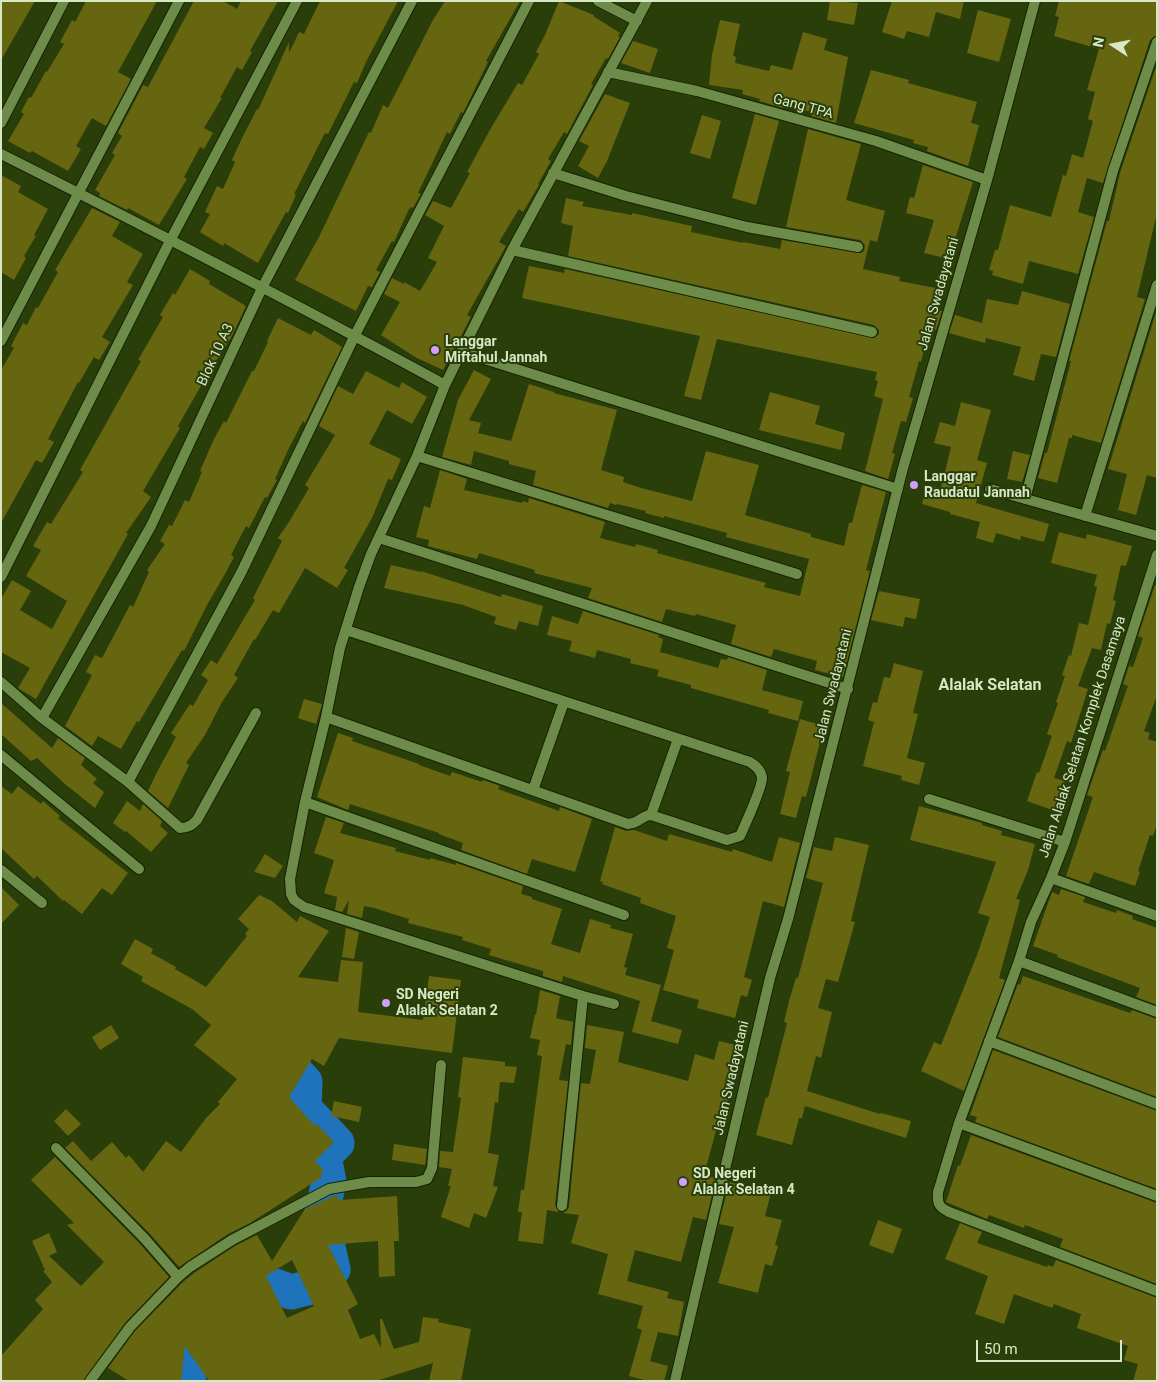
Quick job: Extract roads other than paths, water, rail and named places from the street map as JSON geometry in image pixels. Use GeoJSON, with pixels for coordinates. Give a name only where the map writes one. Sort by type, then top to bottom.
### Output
{"type":"FeatureCollection","features":[{"type":"Feature","properties":{"kind":"street"},"geometry":{"type":"LineString","coordinates":[[1,123],[64,1]]}},
{"type":"Feature","properties":{"kind":"street"},"geometry":{"type":"LineString","coordinates":[[1,341],[179,1]]}},
{"type":"Feature","properties":{"kind":"street"},"geometry":{"type":"LineString","coordinates":[[1,577],[171,240],[297,1]]}},
{"type":"Feature","properties":{"kind":"street","name":"Blok 10 A3"},"geometry":{"type":"LineString","coordinates":[[42,718],[151,526],[262,288],[412,1]]}},
{"type":"Feature","properties":{"kind":"street"},"geometry":{"type":"LineString","coordinates":[[128,782],[242,572],[355,335],[529,1]]}},
{"type":"Feature","properties":{"kind":"street"},"geometry":{"type":"LineString","coordinates":[[598,1],[637,21]]}},
{"type":"Feature","properties":{"kind":"street"},"geometry":{"type":"LineString","coordinates":[[614,1004],[583,996],[304,907],[294,900],[291,894],[290,879],[305,802],[326,717],[340,648],[359,587],[379,538],[417,456],[445,385],[512,250],[647,1]]}},
{"type":"Feature","properties":{"kind":"street","name":"Jalan Swadayatani"},"geometry":{"type":"LineString","coordinates":[[675,1381],[770,978],[788,919],[848,690],[898,488],[987,180],[1034,1]]}},
{"type":"Feature","properties":{"kind":"street"},"geometry":{"type":"LineString","coordinates":[[1025,499],[1113,171],[1157,42]]}},
{"type":"Feature","properties":{"kind":"street","name":"Gang TPA"},"geometry":{"type":"LineString","coordinates":[[608,72],[697,92],[876,141],[987,180]]}},
{"type":"Feature","properties":{"kind":"street"},"geometry":{"type":"LineString","coordinates":[[1,154],[355,335],[445,385]]}},
{"type":"Feature","properties":{"kind":"street"},"geometry":{"type":"LineString","coordinates":[[553,173],[626,196],[747,227],[858,247]]}},
{"type":"Feature","properties":{"kind":"street"},"geometry":{"type":"LineString","coordinates":[[512,250],[872,332]]}},
{"type":"Feature","properties":{"kind":"street"},"geometry":{"type":"LineString","coordinates":[[1085,516],[1157,285]]}},
{"type":"Feature","properties":{"kind":"street"},"geometry":{"type":"LineString","coordinates":[[462,352],[898,488]]}},
{"type":"Feature","properties":{"kind":"street"},"geometry":{"type":"LineString","coordinates":[[417,456],[798,574]]}},
{"type":"Feature","properties":{"kind":"street"},"geometry":{"type":"LineString","coordinates":[[990,489],[1157,536]]}},
{"type":"Feature","properties":{"kind":"street"},"geometry":{"type":"LineString","coordinates":[[379,538],[848,690]]}},
{"type":"Feature","properties":{"kind":"street","name":"Jalan Alalak Selatan Komplek Dasamaya"},"geometry":{"type":"LineString","coordinates":[[1157,556],[1066,842],[1051,878],[1157,916]]}},
{"type":"Feature","properties":{"kind":"street"},"geometry":{"type":"LineString","coordinates":[[326,717],[628,824],[636,824],[646,815],[652,815],[727,840],[740,836],[753,808],[762,779],[758,767],[750,762],[346,630]]}},
{"type":"Feature","properties":{"kind":"street"},"geometry":{"type":"LineString","coordinates":[[1,682],[42,718],[128,782],[180,828],[186,828],[197,820],[256,713]]}},
{"type":"Feature","properties":{"kind":"street"},"geometry":{"type":"LineString","coordinates":[[533,790],[564,702]]}},
{"type":"Feature","properties":{"kind":"street"},"geometry":{"type":"LineString","coordinates":[[652,815],[678,739]]}},
{"type":"Feature","properties":{"kind":"street"},"geometry":{"type":"LineString","coordinates":[[1,754],[138,869]]}},
{"type":"Feature","properties":{"kind":"street"},"geometry":{"type":"LineString","coordinates":[[929,799],[1066,842]]}},
{"type":"Feature","properties":{"kind":"street"},"geometry":{"type":"LineString","coordinates":[[305,802],[624,915]]}},
{"type":"Feature","properties":{"kind":"street"},"geometry":{"type":"LineString","coordinates":[[1,870],[42,903]]}},
{"type":"Feature","properties":{"kind":"street"},"geometry":{"type":"LineString","coordinates":[[1051,878],[1031,922],[1019,961],[959,1123],[938,1192],[937,1202],[940,1207],[949,1212],[1157,1291]]}},
{"type":"Feature","properties":{"kind":"street"},"geometry":{"type":"LineString","coordinates":[[1019,961],[1157,1012]]}},
{"type":"Feature","properties":{"kind":"street"},"geometry":{"type":"LineString","coordinates":[[562,1206],[583,996]]}},
{"type":"Feature","properties":{"kind":"street"},"geometry":{"type":"LineString","coordinates":[[989,1041],[1157,1104]]}},
{"type":"Feature","properties":{"kind":"street"},"geometry":{"type":"LineString","coordinates":[[90,1381],[130,1327],[178,1278],[190,1267],[232,1240],[329,1189],[370,1182],[416,1182],[427,1179],[432,1168],[441,1065]]}},
{"type":"Feature","properties":{"kind":"street"},"geometry":{"type":"LineString","coordinates":[[959,1123],[1157,1196]]}},
{"type":"Feature","properties":{"kind":"street"},"geometry":{"type":"LineString","coordinates":[[56,1148],[145,1239],[178,1278]]}},
{"type":"Feature","properties":{"kind":"waterway"},"geometry":{"type":"LineString","coordinates":[[232,1287],[238,1285],[252,1297],[275,1286],[291,1292],[311,1287],[333,1269],[321,1216],[329,1182],[324,1156],[337,1143],[304,1108],[305,1082],[291,1067],[285,1053],[272,1041]]}},
{"type":"Feature","properties":{"kind":"waterway"},"geometry":{"type":"LineString","coordinates":[[189,1381],[183,1361],[186,1328],[193,1316]]}},
{"type":"Feature","properties":{"kind":"place","name":"Langgar Miftahul Jannah"},"geometry":{"type":"Point","coordinates":[435,350]}},
{"type":"Feature","properties":{"kind":"place","name":"Langgar Raudatul Jannah"},"geometry":{"type":"Point","coordinates":[914,485]}},
{"type":"Feature","properties":{"kind":"place","name":"SD Negeri Alalak Selatan 2"},"geometry":{"type":"Point","coordinates":[386,1003]}},
{"type":"Feature","properties":{"kind":"place","name":"SD Negeri Alalak Selatan 4"},"geometry":{"type":"Point","coordinates":[683,1182]}},
{"type":"Feature","properties":{"kind":"district","name":"Alalak Selatan"},"geometry":{"type":"Point","coordinates":[990,686]}}]}
